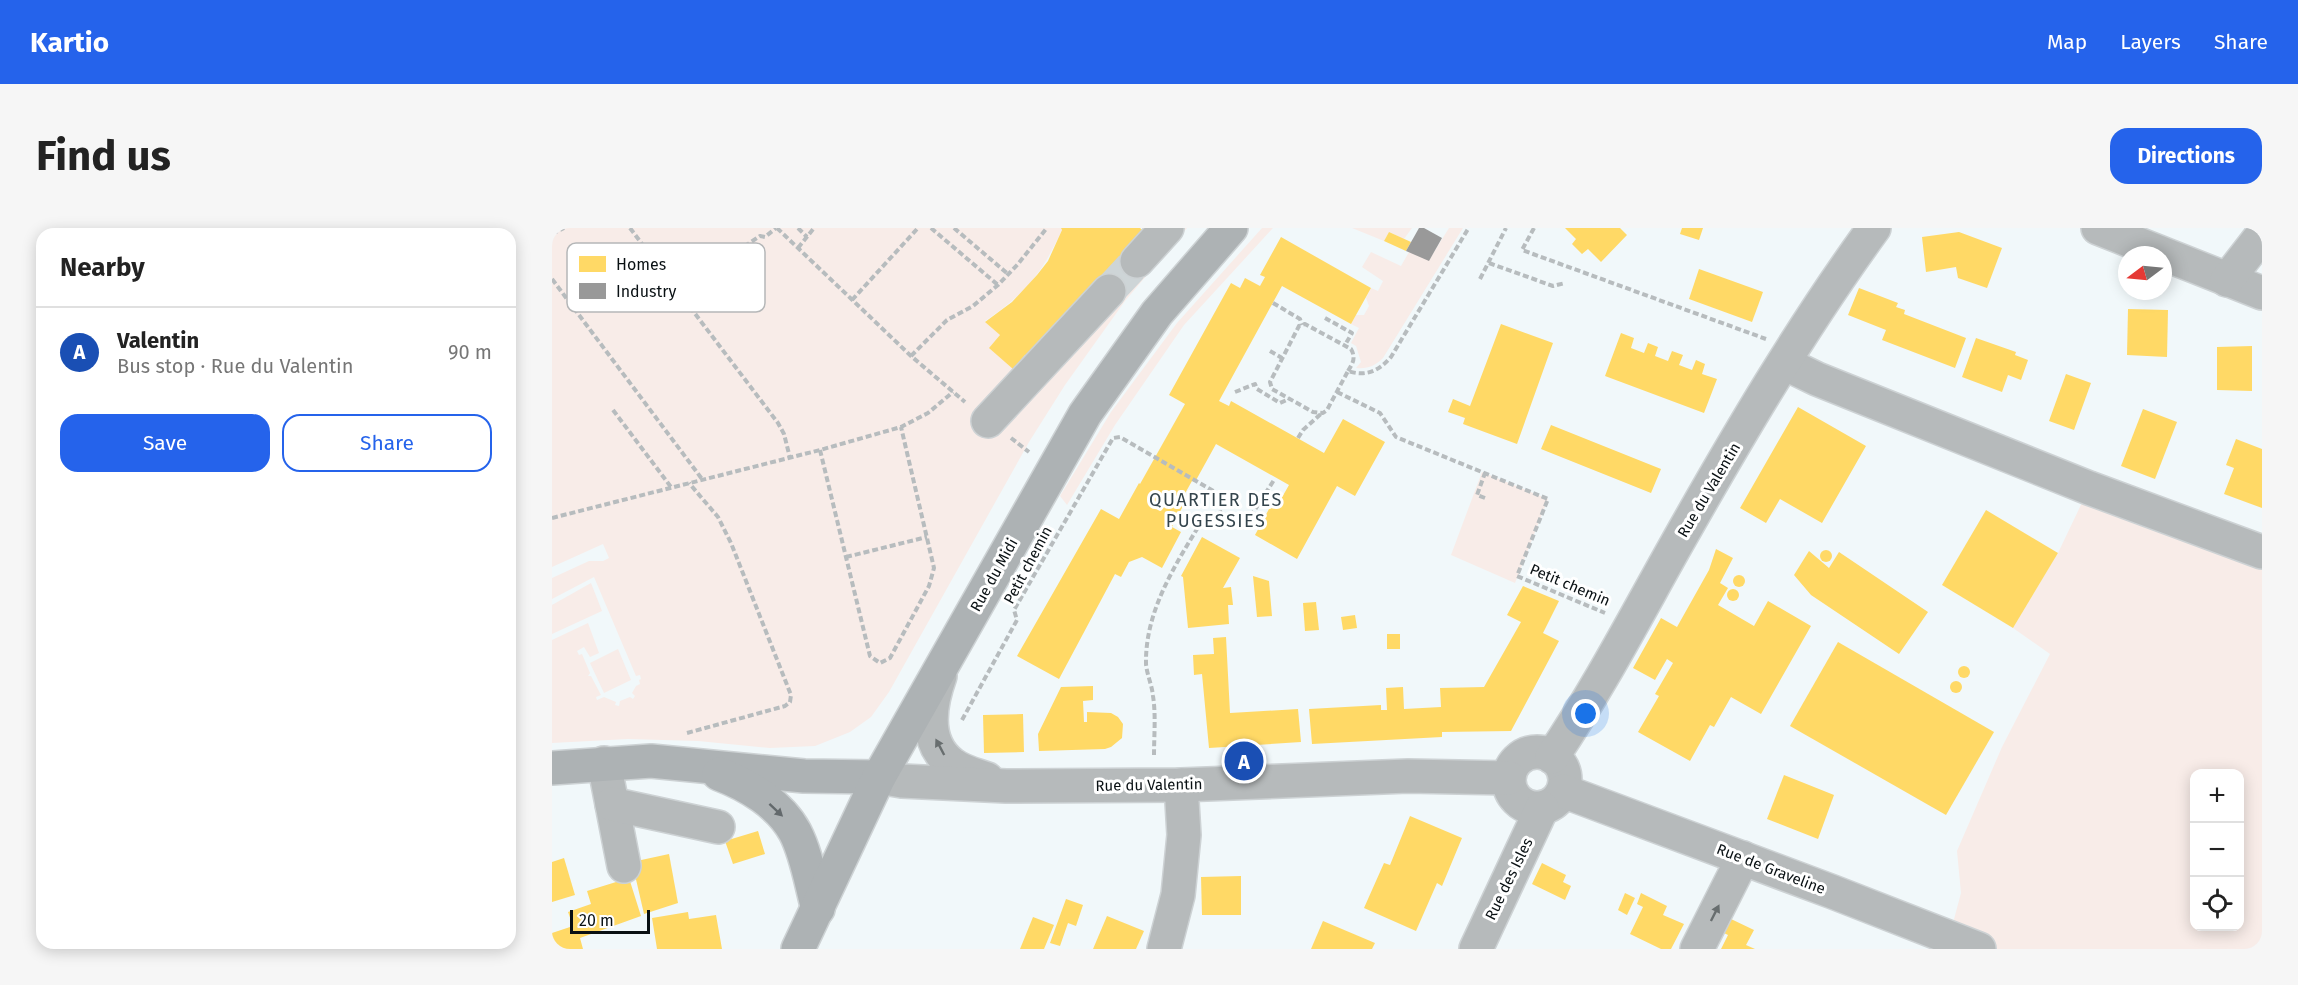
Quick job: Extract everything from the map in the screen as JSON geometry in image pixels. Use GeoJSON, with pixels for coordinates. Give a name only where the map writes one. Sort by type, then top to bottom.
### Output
{"type":"FeatureCollection","features":[{"type":"Feature","properties":{"kind":"main road","name":"Rue du Midi"},"geometry":{"type":"LineString","coordinates":[[798,949],[879,777],[1085,414],[1157,313],[1231,228]]}},
{"type":"Feature","properties":{"kind":"main road","name":"Rue du Valentin"},"geometry":{"type":"LineString","coordinates":[[672,748],[758,793],[785,819],[795,832],[802,849],[818,909]]}},
{"type":"Feature","properties":{"kind":"main road","name":"Rue du Valentin"},"geometry":{"type":"LineString","coordinates":[[552,768],[604,763],[672,748],[804,776],[879,777]]}},
{"type":"Feature","properties":{"kind":"street"},"geometry":{"type":"LineString","coordinates":[[1137,261],[1167,228]]}},
{"type":"Feature","properties":{"kind":"street","name":"Rue du Valentin"},"geometry":{"type":"LineString","coordinates":[[1552,757],[1580,715],[1688,524],[1778,352],[1844,270],[1874,228]]}},
{"type":"Feature","properties":{"kind":"street"},"geometry":{"type":"LineString","coordinates":[[2098,228],[2262,293]]}},
{"type":"Feature","properties":{"kind":"street"},"geometry":{"type":"LineString","coordinates":[[2227,280],[2262,235]]}},
{"type":"Feature","properties":{"kind":"street"},"geometry":{"type":"LineString","coordinates":[[988,421],[1109,291]]}},
{"type":"Feature","properties":{"kind":"street"},"geometry":{"type":"LineString","coordinates":[[1778,352],[1817,379],[2044,470],[2262,552]]}},
{"type":"Feature","properties":{"kind":"street","name":"Rue du Valentin"},"geometry":{"type":"LineString","coordinates":[[942,669],[933,694],[930,712],[933,733],[940,750],[952,764],[1006,786]]}},
{"type":"Feature","properties":{"kind":"street"},"geometry":{"type":"LineString","coordinates":[[1534,752],[1552,757],[1564,772],[1552,800],[1533,808],[1518,801],[1512,795],[1509,778],[1511,769],[1517,761],[1534,752]]}},
{"type":"Feature","properties":{"kind":"street"},"geometry":{"type":"LineString","coordinates":[[604,763],[624,866]]}},
{"type":"Feature","properties":{"kind":"street","name":"Rue du Valentin"},"geometry":{"type":"LineString","coordinates":[[879,777],[902,781],[1006,786],[1181,785],[1408,776],[1509,778]]}},
{"type":"Feature","properties":{"kind":"street"},"geometry":{"type":"LineString","coordinates":[[1164,949],[1178,895],[1184,835],[1181,785]]}},
{"type":"Feature","properties":{"kind":"street","name":"Rue de Graveline"},"geometry":{"type":"LineString","coordinates":[[1552,800],[1743,858],[1979,949]]}},
{"type":"Feature","properties":{"kind":"street","name":"Rue des Isles"},"geometry":{"type":"LineString","coordinates":[[1476,949],[1552,800]]}},
{"type":"Feature","properties":{"kind":"street"},"geometry":{"type":"LineString","coordinates":[[612,804],[718,827]]}},
{"type":"Feature","properties":{"kind":"street"},"geometry":{"type":"LineString","coordinates":[[1697,949],[1743,858]]}},
{"type":"Feature","properties":{"kind":"path"},"geometry":{"type":"LineString","coordinates":[[552,234],[564,228]]}},
{"type":"Feature","properties":{"kind":"path"},"geometry":{"type":"LineString","coordinates":[[630,228],[641,243]]}},
{"type":"Feature","properties":{"kind":"path"},"geometry":{"type":"LineString","coordinates":[[750,243],[760,236],[765,237],[776,228],[911,356],[1029,453]]}},
{"type":"Feature","properties":{"kind":"path"},"geometry":{"type":"LineString","coordinates":[[798,228],[807,237]]}},
{"type":"Feature","properties":{"kind":"path"},"geometry":{"type":"LineString","coordinates":[[798,248],[814,228]]}},
{"type":"Feature","properties":{"kind":"path"},"geometry":{"type":"LineString","coordinates":[[852,300],[918,228]]}},
{"type":"Feature","properties":{"kind":"path"},"geometry":{"type":"LineString","coordinates":[[931,228],[998,285]]}},
{"type":"Feature","properties":{"kind":"path"},"geometry":{"type":"LineString","coordinates":[[954,228],[1008,274]]}},
{"type":"Feature","properties":{"kind":"path"},"geometry":{"type":"LineString","coordinates":[[1480,279],[1506,228]]}},
{"type":"Feature","properties":{"kind":"path"},"geometry":{"type":"LineString","coordinates":[[1534,228],[1522,250],[1778,352]]}},
{"type":"Feature","properties":{"kind":"path"},"geometry":{"type":"LineString","coordinates":[[911,356],[947,320],[973,306],[998,285],[1046,229]]}},
{"type":"Feature","properties":{"kind":"path"},"geometry":{"type":"LineString","coordinates":[[1348,371],[1367,374],[1383,366],[1391,357],[1468,229]]}},
{"type":"Feature","properties":{"kind":"path"},"geometry":{"type":"LineString","coordinates":[[1489,263],[1553,286],[1565,283]]}},
{"type":"Feature","properties":{"kind":"path"},"geometry":{"type":"LineString","coordinates":[[552,279],[567,299]]}},
{"type":"Feature","properties":{"kind":"path"},"geometry":{"type":"LineString","coordinates":[[1273,303],[1300,320],[1302,325]]}},
{"type":"Feature","properties":{"kind":"path"},"geometry":{"type":"LineString","coordinates":[[577,312],[702,479]]}},
{"type":"Feature","properties":{"kind":"path"},"geometry":{"type":"LineString","coordinates":[[694,312],[778,423],[784,434],[790,458]]}},
{"type":"Feature","properties":{"kind":"path"},"geometry":{"type":"LineString","coordinates":[[1325,318],[1352,333],[1345,345]]}},
{"type":"Feature","properties":{"kind":"path"},"geometry":{"type":"LineString","coordinates":[[1298,438],[1303,430],[1327,410],[1354,355],[1345,345],[1302,325]]}},
{"type":"Feature","properties":{"kind":"path"},"geometry":{"type":"LineString","coordinates":[[1302,325],[1299,326],[1270,382],[1272,389],[1289,399],[1312,412],[1323,412]]}},
{"type":"Feature","properties":{"kind":"path"},"geometry":{"type":"LineString","coordinates":[[1270,351],[1282,358]]}},
{"type":"Feature","properties":{"kind":"path"},"geometry":{"type":"LineString","coordinates":[[1235,392],[1245,386],[1255,384],[1257,389],[1280,403],[1289,399]]}},
{"type":"Feature","properties":{"kind":"path"},"geometry":{"type":"LineString","coordinates":[[552,518],[790,458],[901,427],[928,413],[953,392]]}},
{"type":"Feature","properties":{"kind":"path"},"geometry":{"type":"LineString","coordinates":[[1337,392],[1380,413],[1396,437],[1485,473],[1477,495],[1485,498]]}},
{"type":"Feature","properties":{"kind":"path"},"geometry":{"type":"LineString","coordinates":[[613,410],[671,487]]}},
{"type":"Feature","properties":{"kind":"path"},"geometry":{"type":"LineString","coordinates":[[820,450],[870,656],[875,662],[880,663],[890,658],[933,578],[934,568],[901,427]]}},
{"type":"Feature","properties":{"kind":"path","name":"Petit chemin"},"geometry":{"type":"LineString","coordinates":[[961,722],[1017,620],[1014,610],[1113,438],[1120,437],[1215,492],[1222,518]]}},
{"type":"Feature","properties":{"kind":"path","name":"Petit chemin"},"geometry":{"type":"LineString","coordinates":[[1485,473],[1548,499],[1517,576],[1613,616]]}},
{"type":"Feature","properties":{"kind":"path"},"geometry":{"type":"LineString","coordinates":[[1154,762],[1153,696],[1146,667],[1148,640],[1154,614],[1170,574],[1200,524],[1222,518],[1250,519],[1274,480]]}},
{"type":"Feature","properties":{"kind":"path"},"geometry":{"type":"LineString","coordinates":[[672,748],[785,706],[790,702],[791,695],[731,543],[718,517],[689,483]]}},
{"type":"Feature","properties":{"kind":"path"},"geometry":{"type":"LineString","coordinates":[[846,557],[927,537]]}},
{"type":"Feature","properties":{"kind":"shaded area"},"geometry":{"type":"Polygon","coordinates":[[[552,228],[1061,228],[1047,259],[1031,282],[1022,292],[985,321],[1000,335],[990,348],[1025,355],[1032,362],[1115,296],[1175,228],[1187,228],[1125,301],[1065,385],[1029,442],[889,692],[871,717],[850,732],[815,746],[770,748],[698,741],[628,739],[552,743],[552,640],[588,623],[599,653],[590,657],[584,647],[577,651],[579,655],[582,654],[590,673],[588,676],[591,676],[601,695],[596,697],[597,700],[604,697],[616,702],[615,705],[619,706],[620,701],[630,697],[633,699],[635,696],[632,693],[640,684],[641,679],[640,675],[636,676],[594,577],[552,599],[552,578],[589,561],[603,561],[609,558],[603,544],[552,567],[552,228]]]}},
{"type":"Feature","properties":{"kind":"shaded area"},"geometry":{"type":"Polygon","coordinates":[[[1262,228],[1273,228],[1184,325],[1115,425],[1067,505],[1060,496],[1111,412],[1177,323],[1262,228]]]}},
{"type":"Feature","properties":{"kind":"shaded area"},"geometry":{"type":"Polygon","coordinates":[[[1352,228],[1412,228],[1404,239],[1389,232],[1384,241],[1352,228]]]}},
{"type":"Feature","properties":{"kind":"shaded area"},"geometry":{"type":"Polygon","coordinates":[[[1449,228],[1463,228],[1383,358],[1371,366],[1356,368],[1361,362],[1356,346],[1351,343],[1359,328],[1351,324],[1356,315],[1364,315],[1369,306],[1366,298],[1371,288],[1378,291],[1383,281],[1362,267],[1371,252],[1401,266],[1409,252],[1429,260],[1449,228]]]}},
{"type":"Feature","properties":{"kind":"shaded area"},"geometry":{"type":"Polygon","coordinates":[[[1482,472],[1548,499],[1515,583],[1451,555],[1482,472]]]}},
{"type":"Feature","properties":{"kind":"shaded area"},"geometry":{"type":"Polygon","coordinates":[[[2089,488],[2262,552],[2262,949],[1979,949],[1949,938],[1961,893],[1957,851],[2002,747],[2050,654],[2013,628],[2058,553],[2089,488]]]}},
{"type":"Feature","properties":{"kind":"shaded area"},"geometry":{"type":"Polygon","coordinates":[[[591,583],[602,611],[552,634],[552,605],[591,583]]]}},
{"type":"Feature","properties":{"kind":"shaded area"},"geometry":{"type":"Polygon","coordinates":[[[618,649],[631,680],[604,693],[590,663],[618,649]]]}},
{"type":"Feature","properties":{"kind":"building: Homes"},"geometry":{"type":"Polygon","coordinates":[[[1061,228],[1140,228],[1145,232],[1141,266],[1114,296],[1033,362],[1025,355],[1013,369],[989,348],[1000,335],[985,322],[1012,302],[1037,275],[1048,261],[1061,228]]]}},
{"type":"Feature","properties":{"kind":"building: Homes"},"geometry":{"type":"Polygon","coordinates":[[[1565,228],[1620,228],[1627,235],[1601,262],[1588,249],[1582,254],[1572,244],[1576,239],[1565,228]]]}},
{"type":"Feature","properties":{"kind":"building: Homes"},"geometry":{"type":"Polygon","coordinates":[[[1682,228],[1703,228],[1699,240],[1680,234],[1682,228]]]}},
{"type":"Feature","properties":{"kind":"building: Homes"},"geometry":{"type":"Polygon","coordinates":[[[1389,232],[1411,242],[1406,251],[1384,241],[1389,232]]]}},
{"type":"Feature","properties":{"kind":"building: Homes"},"geometry":{"type":"Polygon","coordinates":[[[1959,232],[2002,248],[1987,288],[1958,278],[1956,267],[1926,272],[1922,237],[1959,232]]]}},
{"type":"Feature","properties":{"kind":"building: Homes"},"geometry":{"type":"Polygon","coordinates":[[[1281,237],[1371,288],[1351,324],[1282,286],[1219,401],[1229,406],[1231,401],[1324,453],[1343,419],[1385,442],[1355,496],[1337,486],[1297,559],[1255,535],[1276,496],[1281,499],[1289,485],[1216,444],[1195,482],[1192,481],[1179,504],[1183,506],[1172,527],[1181,532],[1162,568],[1142,557],[1129,562],[1121,577],[1115,574],[1059,679],[1017,656],[1101,509],[1119,519],[1140,484],[1185,404],[1169,395],[1231,283],[1240,288],[1245,278],[1260,286],[1265,277],[1260,275],[1281,237]]]}},
{"type":"Feature","properties":{"kind":"building: Homes"},"geometry":{"type":"Polygon","coordinates":[[[1699,269],[1763,292],[1752,322],[1689,299],[1699,269]]]}},
{"type":"Feature","properties":{"kind":"building: Homes"},"geometry":{"type":"Polygon","coordinates":[[[1859,288],[1898,303],[1896,307],[1905,310],[1904,314],[1966,338],[1955,368],[1882,340],[1886,330],[1848,315],[1859,288]]]}},
{"type":"Feature","properties":{"kind":"building: Homes"},"geometry":{"type":"Polygon","coordinates":[[[2128,309],[2168,310],[2167,357],[2127,355],[2128,309]]]}},
{"type":"Feature","properties":{"kind":"building: Homes"},"geometry":{"type":"Polygon","coordinates":[[[1501,324],[1553,343],[1517,444],[1463,424],[1465,418],[1448,412],[1453,399],[1470,406],[1501,324]]]}},
{"type":"Feature","properties":{"kind":"building: Homes"},"geometry":{"type":"Polygon","coordinates":[[[1621,333],[1634,338],[1631,348],[1644,353],[1648,343],[1658,347],[1655,356],[1668,361],[1672,351],[1683,355],[1679,365],[1692,370],[1696,360],[1705,364],[1702,374],[1717,379],[1704,413],[1605,376],[1621,333]]]}},
{"type":"Feature","properties":{"kind":"building: Homes"},"geometry":{"type":"Polygon","coordinates":[[[1976,338],[2016,352],[2015,355],[2028,360],[2021,380],[2008,375],[2002,392],[1962,377],[1976,338]]]}},
{"type":"Feature","properties":{"kind":"building: Homes"},"geometry":{"type":"Polygon","coordinates":[[[2252,346],[2252,391],[2217,390],[2217,347],[2252,346]]]}},
{"type":"Feature","properties":{"kind":"building: Homes"},"geometry":{"type":"Polygon","coordinates":[[[2066,374],[2091,383],[2074,430],[2049,421],[2066,374]]]}},
{"type":"Feature","properties":{"kind":"building: Homes"},"geometry":{"type":"Polygon","coordinates":[[[1798,407],[1866,446],[1822,523],[1780,499],[1766,523],[1740,508],[1798,407]]]}},
{"type":"Feature","properties":{"kind":"building: Homes"},"geometry":{"type":"Polygon","coordinates":[[[2143,409],[2177,422],[2155,479],[2121,466],[2143,409]]]}},
{"type":"Feature","properties":{"kind":"building: Homes"},"geometry":{"type":"Polygon","coordinates":[[[1551,425],[1661,469],[1651,493],[1541,449],[1551,425]]]}},
{"type":"Feature","properties":{"kind":"building: Homes"},"geometry":{"type":"Polygon","coordinates":[[[2236,439],[2262,449],[2262,508],[2224,494],[2234,468],[2226,465],[2236,439]]]}},
{"type":"Feature","properties":{"kind":"building: Homes"},"geometry":{"type":"Polygon","coordinates":[[[1986,510],[2058,553],[2013,628],[1942,585],[1986,510]]]}},
{"type":"Feature","properties":{"kind":"building: Homes"},"geometry":{"type":"Polygon","coordinates":[[[1202,537],[1240,558],[1223,588],[1231,587],[1233,605],[1228,605],[1229,624],[1188,628],[1183,577],[1181,576],[1202,537]]]}},
{"type":"Feature","properties":{"kind":"building: Homes"},"geometry":{"type":"Polygon","coordinates":[[[1716,549],[1733,558],[1720,583],[1728,588],[1718,605],[1754,626],[1768,601],[1811,626],[1761,714],[1731,697],[1714,727],[1710,725],[1690,761],[1638,732],[1659,696],[1655,694],[1673,663],[1667,659],[1655,680],[1633,668],[1661,618],[1677,627],[1709,570],[1716,549]]]}},
{"type":"Feature","properties":{"kind":"building: Homes"},"geometry":{"type":"Polygon","coordinates":[[[1828,550],[1832,556],[1828,562],[1824,562],[1820,554],[1828,550]]]}},
{"type":"Feature","properties":{"kind":"building: Homes"},"geometry":{"type":"Polygon","coordinates":[[[1809,551],[1829,568],[1839,552],[1928,612],[1899,654],[1811,595],[1794,575],[1809,551]]]}},
{"type":"Feature","properties":{"kind":"building: Homes"},"geometry":{"type":"Polygon","coordinates":[[[1741,575],[1745,581],[1741,587],[1737,587],[1733,579],[1741,575]]]}},
{"type":"Feature","properties":{"kind":"building: Homes"},"geometry":{"type":"Polygon","coordinates":[[[1253,576],[1269,581],[1272,616],[1257,617],[1253,576]]]}},
{"type":"Feature","properties":{"kind":"building: Homes"},"geometry":{"type":"Polygon","coordinates":[[[1523,586],[1559,601],[1543,633],[1559,641],[1511,731],[1442,732],[1442,737],[1312,744],[1309,709],[1381,705],[1381,710],[1387,710],[1386,688],[1403,687],[1404,709],[1441,707],[1440,688],[1484,687],[1521,622],[1507,615],[1523,586]]]}},
{"type":"Feature","properties":{"kind":"building: Homes"},"geometry":{"type":"Polygon","coordinates":[[[1735,589],[1739,595],[1735,601],[1731,601],[1727,593],[1735,589]]]}},
{"type":"Feature","properties":{"kind":"building: Homes"},"geometry":{"type":"Polygon","coordinates":[[[1316,602],[1319,630],[1305,631],[1303,603],[1316,602]]]}},
{"type":"Feature","properties":{"kind":"building: Homes"},"geometry":{"type":"Polygon","coordinates":[[[1355,615],[1357,628],[1343,630],[1341,617],[1355,615]]]}},
{"type":"Feature","properties":{"kind":"building: Homes"},"geometry":{"type":"Polygon","coordinates":[[[1387,634],[1400,634],[1400,649],[1387,649],[1387,634]]]}},
{"type":"Feature","properties":{"kind":"building: Homes"},"geometry":{"type":"Polygon","coordinates":[[[1226,637],[1230,713],[1298,709],[1301,742],[1209,748],[1202,674],[1194,675],[1193,655],[1214,654],[1213,638],[1226,637]]]}},
{"type":"Feature","properties":{"kind":"building: Homes"},"geometry":{"type":"Polygon","coordinates":[[[1838,642],[1994,732],[1946,815],[1790,726],[1838,642]]]}},
{"type":"Feature","properties":{"kind":"building: Homes"},"geometry":{"type":"Polygon","coordinates":[[[1966,666],[1970,672],[1966,678],[1962,678],[1958,670],[1966,666]]]}},
{"type":"Feature","properties":{"kind":"building: Homes"},"geometry":{"type":"Polygon","coordinates":[[[1958,681],[1962,687],[1958,693],[1954,693],[1950,685],[1958,681]]]}},
{"type":"Feature","properties":{"kind":"building: Homes"},"geometry":{"type":"Polygon","coordinates":[[[1093,686],[1093,700],[1083,701],[1084,722],[1087,722],[1087,712],[1111,713],[1123,724],[1122,738],[1105,749],[1039,751],[1038,734],[1061,687],[1093,686]]]}},
{"type":"Feature","properties":{"kind":"building: Homes"},"geometry":{"type":"Polygon","coordinates":[[[1023,714],[1024,752],[984,753],[983,715],[1023,714]]]}},
{"type":"Feature","properties":{"kind":"building: Homes"},"geometry":{"type":"Polygon","coordinates":[[[1784,775],[1834,795],[1818,839],[1767,819],[1784,775]]]}},
{"type":"Feature","properties":{"kind":"building: Homes"},"geometry":{"type":"Polygon","coordinates":[[[1410,816],[1462,838],[1442,886],[1437,883],[1416,931],[1364,908],[1384,863],[1390,865],[1410,816]]]}},
{"type":"Feature","properties":{"kind":"building: Homes"},"geometry":{"type":"Polygon","coordinates":[[[758,831],[765,854],[733,864],[725,841],[758,831]]]}},
{"type":"Feature","properties":{"kind":"building: Homes"},"geometry":{"type":"Polygon","coordinates":[[[669,854],[678,903],[644,914],[632,862],[669,854]]]}},
{"type":"Feature","properties":{"kind":"building: Homes"},"geometry":{"type":"Polygon","coordinates":[[[564,858],[575,895],[552,902],[552,862],[564,858]]]}},
{"type":"Feature","properties":{"kind":"building: Homes"},"geometry":{"type":"Polygon","coordinates":[[[1542,863],[1566,875],[1563,882],[1571,886],[1565,900],[1532,884],[1542,863]]]}},
{"type":"Feature","properties":{"kind":"building: Homes"},"geometry":{"type":"Polygon","coordinates":[[[1241,876],[1241,915],[1202,915],[1201,877],[1241,876]]]}},
{"type":"Feature","properties":{"kind":"building: Homes"},"geometry":{"type":"Polygon","coordinates":[[[629,878],[641,916],[580,938],[583,949],[552,949],[552,933],[573,926],[568,912],[591,904],[587,891],[629,878]]]}},
{"type":"Feature","properties":{"kind":"building: Homes"},"geometry":{"type":"Polygon","coordinates":[[[1625,893],[1635,898],[1627,915],[1618,910],[1625,893]]]}},
{"type":"Feature","properties":{"kind":"building: Homes"},"geometry":{"type":"Polygon","coordinates":[[[1641,893],[1667,906],[1663,915],[1684,924],[1671,949],[1661,949],[1630,934],[1643,907],[1637,904],[1641,893]]]}},
{"type":"Feature","properties":{"kind":"building: Homes"},"geometry":{"type":"Polygon","coordinates":[[[1066,899],[1083,905],[1076,926],[1068,923],[1060,946],[1050,943],[1066,899]]]}},
{"type":"Feature","properties":{"kind":"building: Homes"},"geometry":{"type":"Polygon","coordinates":[[[688,912],[689,919],[716,915],[722,949],[657,949],[652,918],[688,912]]]}},
{"type":"Feature","properties":{"kind":"building: Homes"},"geometry":{"type":"Polygon","coordinates":[[[1107,916],[1144,931],[1136,949],[1093,949],[1107,916]]]}},
{"type":"Feature","properties":{"kind":"building: Homes"},"geometry":{"type":"Polygon","coordinates":[[[1033,917],[1054,925],[1044,949],[1020,949],[1033,917]]]}},
{"type":"Feature","properties":{"kind":"building: Homes"},"geometry":{"type":"Polygon","coordinates":[[[1731,919],[1754,930],[1746,945],[1755,949],[1721,949],[1728,935],[1724,933],[1731,919]]]}},
{"type":"Feature","properties":{"kind":"building: Homes"},"geometry":{"type":"Polygon","coordinates":[[[1323,921],[1375,943],[1372,949],[1311,949],[1323,921]]]}},
{"type":"Feature","properties":{"kind":"building: Industry"},"geometry":{"type":"Polygon","coordinates":[[[1419,228],[1424,228],[1442,238],[1429,261],[1406,251],[1419,228]]]}},
{"type":"Feature","properties":{"kind":"tunnel"},"geometry":{"type":"LineString","coordinates":[[1109,291],[1137,261]]}},
{"type":"Feature","properties":{"kind":"place","name":"Valentin"},"geometry":{"type":"Point","coordinates":[1244,761]}},
{"type":"Feature","properties":{"kind":"district","name":"QUARTIER DES PUGESSIES"},"geometry":{"type":"Point","coordinates":[1216,510]}}]}
